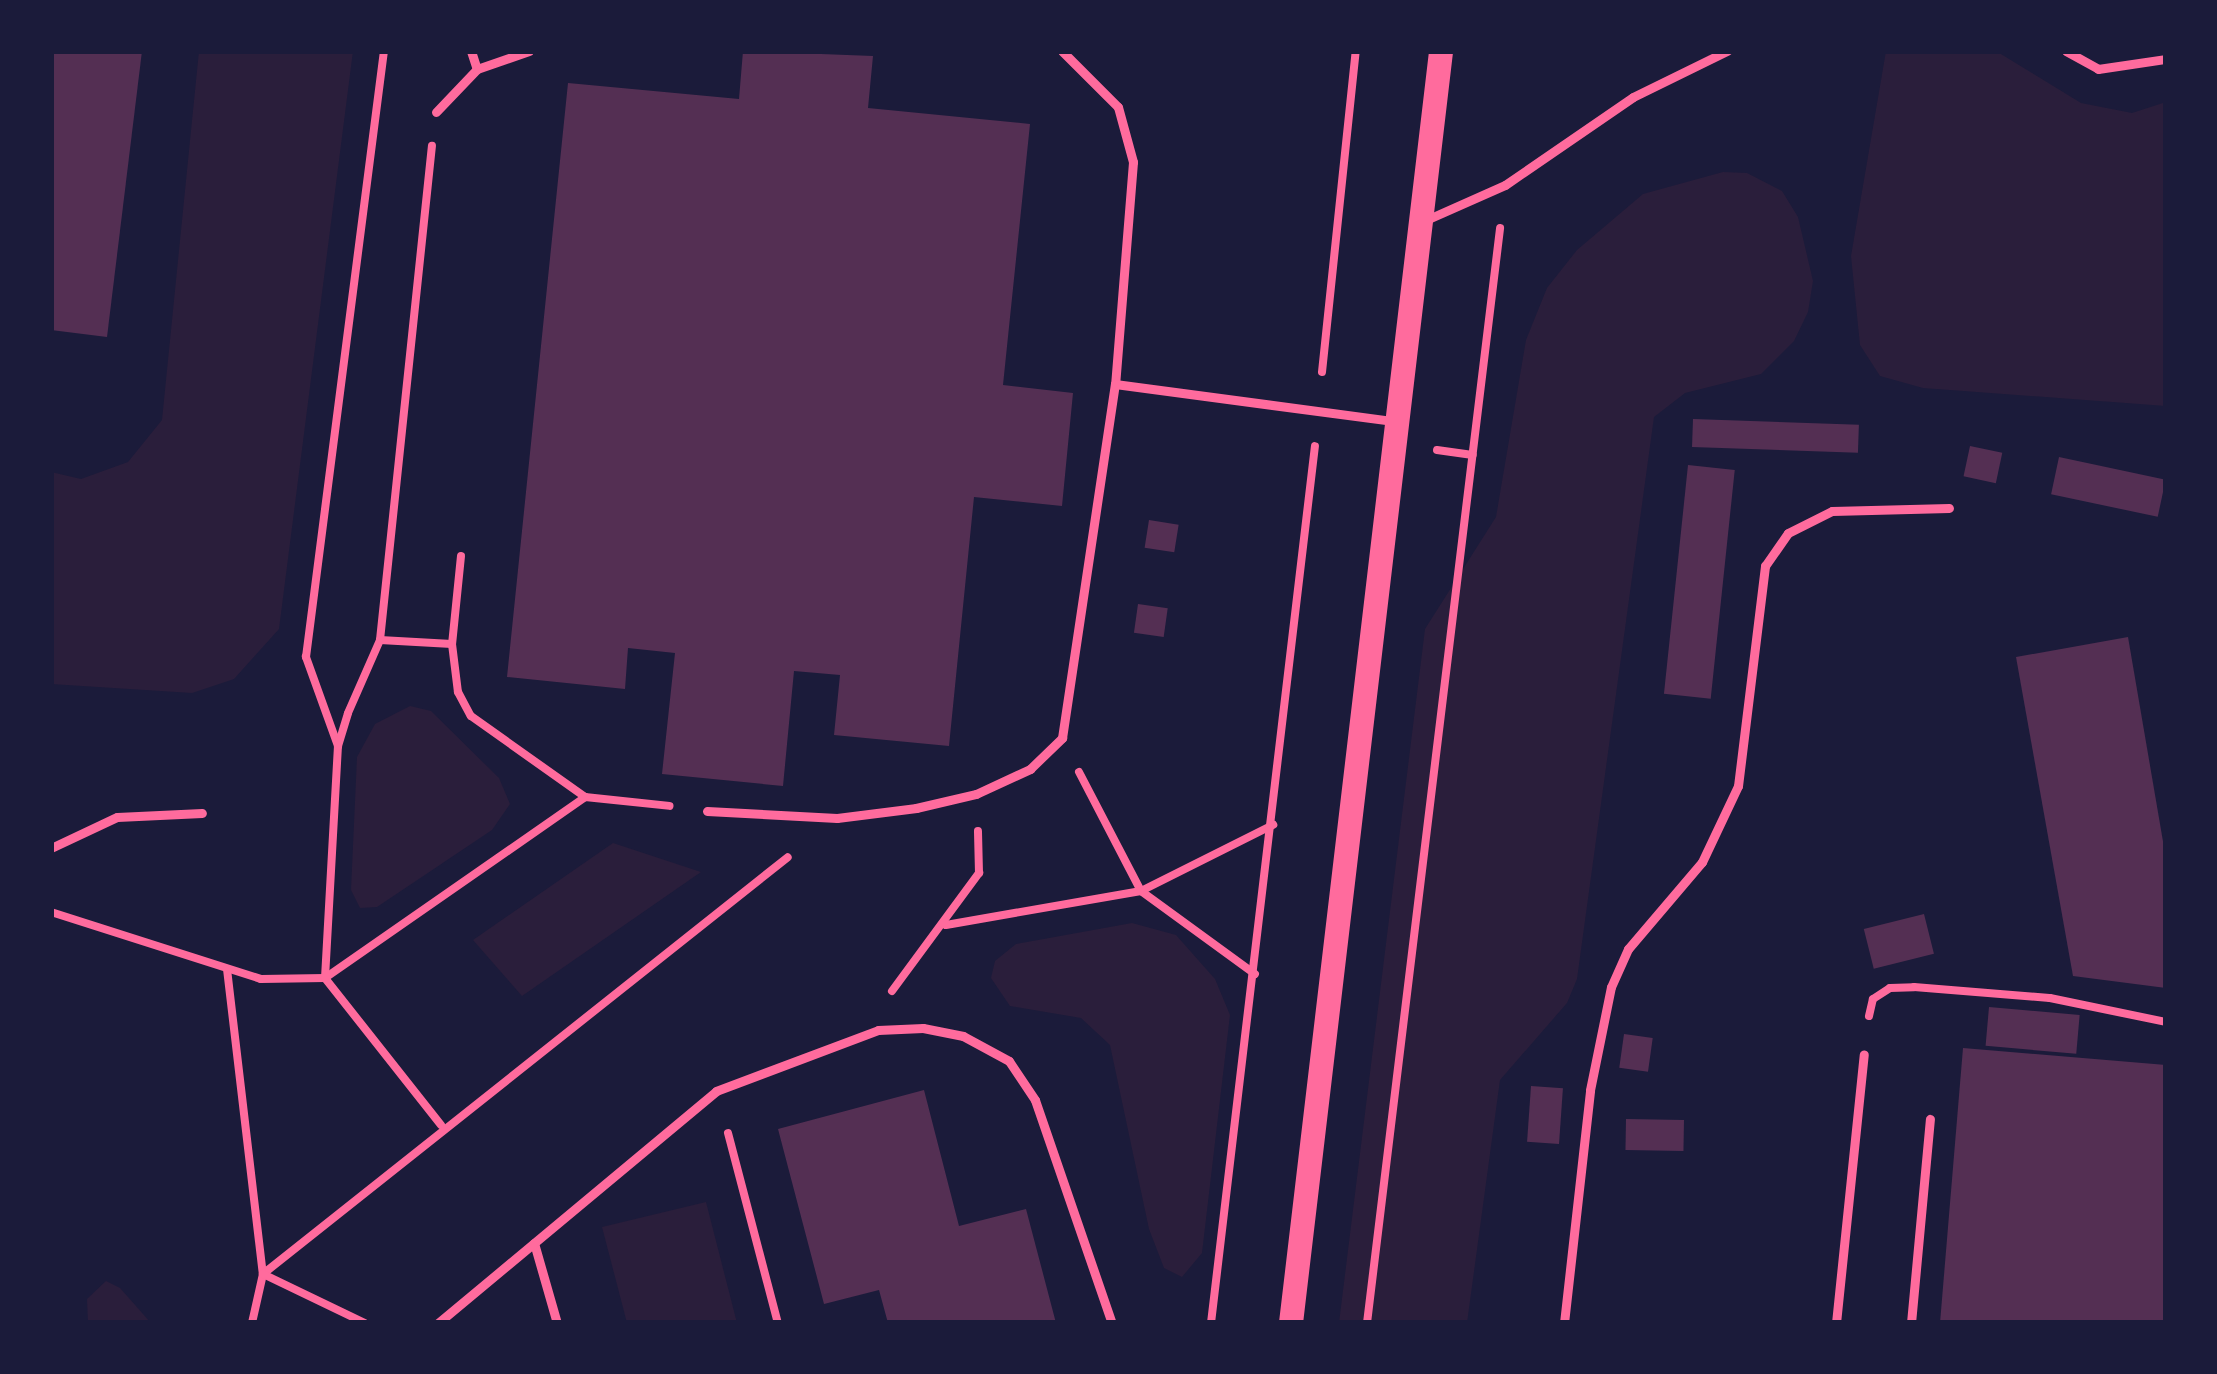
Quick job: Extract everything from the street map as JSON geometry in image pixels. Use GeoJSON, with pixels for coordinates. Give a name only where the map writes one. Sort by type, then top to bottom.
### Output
{"type":"FeatureCollection","features":[{"type":"Feature","properties":{"kind":"main road"},"geometry":{"type":"LineString","coordinates":[[1291,1323],[1441,51]]}},
{"type":"Feature","properties":{"kind":"lane"},"geometry":{"type":"LineString","coordinates":[[471,51],[477,69]]}},
{"type":"Feature","properties":{"kind":"lane"},"geometry":{"type":"LineString","coordinates":[[436,112],[477,69],[530,51]]}},
{"type":"Feature","properties":{"kind":"lane"},"geometry":{"type":"LineString","coordinates":[[707,811],[837,818],[976,794],[1030,769],[1062,738],[1114,384],[1133,161],[1118,107],[1062,51]]}},
{"type":"Feature","properties":{"kind":"lane"},"geometry":{"type":"LineString","coordinates":[[1421,222],[1505,185],[1633,98],[1726,51]]}},
{"type":"Feature","properties":{"kind":"lane"},"geometry":{"type":"LineString","coordinates":[[2066,51],[2098,69],[2166,59]]}},
{"type":"Feature","properties":{"kind":"lane"},"geometry":{"type":"LineString","coordinates":[[1114,384],[1399,422]]}},
{"type":"Feature","properties":{"kind":"lane"},"geometry":{"type":"LineString","coordinates":[[1564,1323],[1590,1090],[1611,987],[1628,949],[1702,862],[1738,786],[1765,566],[1788,533],[1832,511],[1948,508]]}},
{"type":"Feature","properties":{"kind":"lane"},"geometry":{"type":"LineString","coordinates":[[51,848],[117,817],[202,813]]}},
{"type":"Feature","properties":{"kind":"lane"},"geometry":{"type":"LineString","coordinates":[[438,1323],[716,1091],[853,1039],[923,1028],[963,1036],[1009,1061],[1054,1143],[1112,1323]]}},
{"type":"Feature","properties":{"kind":"lane"},"geometry":{"type":"LineString","coordinates":[[1836,1323],[1864,1054]]}},
{"type":"Feature","properties":{"kind":"lane"},"geometry":{"type":"LineString","coordinates":[[1910,1323],[1930,1119]]}},
{"type":"Feature","properties":{"kind":"lane"},"geometry":{"type":"LineString","coordinates":[[534,1243],[557,1323]]}},
{"type":"Feature","properties":{"kind":"path"},"geometry":{"type":"LineString","coordinates":[[338,746],[306,657],[384,51]]}},
{"type":"Feature","properties":{"kind":"path"},"geometry":{"type":"LineString","coordinates":[[1211,1323],[1273,824],[1356,51]]}},
{"type":"Feature","properties":{"kind":"path"},"geometry":{"type":"LineString","coordinates":[[436,112],[380,640],[338,746],[326,978],[441,1125]]}},
{"type":"Feature","properties":{"kind":"path"},"geometry":{"type":"LineString","coordinates":[[1367,1323],[1505,185]]}},
{"type":"Feature","properties":{"kind":"path"},"geometry":{"type":"LineString","coordinates":[[461,556],[452,644],[458,692],[471,716],[585,797],[707,811]]}},
{"type":"Feature","properties":{"kind":"path"},"geometry":{"type":"LineString","coordinates":[[380,640],[452,644]]}},
{"type":"Feature","properties":{"kind":"path"},"geometry":{"type":"LineString","coordinates":[[1062,738],[1141,892],[1255,974]]}},
{"type":"Feature","properties":{"kind":"path"},"geometry":{"type":"LineString","coordinates":[[51,912],[262,979],[326,978],[585,797]]}},
{"type":"Feature","properties":{"kind":"path"},"geometry":{"type":"LineString","coordinates":[[263,1274],[441,1125],[837,818]]}},
{"type":"Feature","properties":{"kind":"path"},"geometry":{"type":"LineString","coordinates":[[946,925],[1141,892],[1273,824]]}},
{"type":"Feature","properties":{"kind":"path"},"geometry":{"type":"LineString","coordinates":[[853,1039],[946,925],[979,873]]}},
{"type":"Feature","properties":{"kind":"path"},"geometry":{"type":"LineString","coordinates":[[226,969],[263,1274],[252,1323]]}},
{"type":"Feature","properties":{"kind":"path"},"geometry":{"type":"LineString","coordinates":[[1864,1054],[1874,999],[1890,988],[2050,998],[2166,1022]]}},
{"type":"Feature","properties":{"kind":"path"},"geometry":{"type":"LineString","coordinates":[[716,1091],[778,1323]]}},
{"type":"Feature","properties":{"kind":"path"},"geometry":{"type":"LineString","coordinates":[[263,1274],[364,1323]]}},
{"type":"Feature","properties":{"kind":"shaded area"},"geometry":{"type":"Polygon","coordinates":[[[199,51],[353,51],[279,629],[234,679],[192,693],[51,684],[51,472],[81,479],[128,462],[162,420],[199,51]]]}},
{"type":"Feature","properties":{"kind":"shaded area"},"geometry":{"type":"Polygon","coordinates":[[[1886,51],[1996,51],[2081,103],[2132,113],[2166,102],[2166,406],[1923,388],[1880,376],[1860,345],[1851,256],[1886,51]]]}},
{"type":"Feature","properties":{"kind":"shaded area"},"geometry":{"type":"Polygon","coordinates":[[[1723,172],[1747,173],[1782,191],[1798,217],[1813,281],[1808,312],[1794,341],[1761,374],[1685,393],[1654,417],[1577,979],[1567,1003],[1500,1080],[1467,1323],[1339,1323],[1425,629],[1496,517],[1526,340],[1547,288],[1577,250],[1643,194],[1723,172]]]}},
{"type":"Feature","properties":{"kind":"shaded area"},"geometry":{"type":"Polygon","coordinates":[[[410,706],[431,711],[499,778],[510,804],[492,830],[377,907],[360,908],[351,890],[357,757],[375,724],[410,706]]]}},
{"type":"Feature","properties":{"kind":"shaded area"},"geometry":{"type":"Polygon","coordinates":[[[613,843],[701,872],[522,996],[473,940],[613,843]]]}},
{"type":"Feature","properties":{"kind":"shaded area"},"geometry":{"type":"Polygon","coordinates":[[[1132,923],[1176,935],[1215,979],[1230,1015],[1202,1253],[1182,1277],[1164,1268],[1149,1229],[1110,1045],[1081,1018],[1010,1006],[991,978],[995,961],[1016,944],[1132,923]]]}},
{"type":"Feature","properties":{"kind":"shaded area"},"geometry":{"type":"Polygon","coordinates":[[[706,1202],[737,1323],[627,1323],[602,1227],[706,1202]]]}},
{"type":"Feature","properties":{"kind":"shaded area"},"geometry":{"type":"Polygon","coordinates":[[[106,1281],[120,1288],[151,1323],[88,1323],[87,1299],[106,1281]]]}},
{"type":"Feature","properties":{"kind":"building"},"geometry":{"type":"Polygon","coordinates":[[[51,51],[142,51],[107,337],[51,330],[51,51]]]}},
{"type":"Feature","properties":{"kind":"building"},"geometry":{"type":"Polygon","coordinates":[[[743,51],[873,56],[868,108],[1030,124],[1003,385],[1073,393],[1062,506],[974,497],[949,746],[834,735],[840,675],[794,671],[783,786],[662,774],[675,653],[628,648],[625,689],[507,677],[568,83],[739,99],[743,51]]]}},
{"type":"Feature","properties":{"kind":"building"},"geometry":{"type":"Polygon","coordinates":[[[1693,419],[1859,425],[1858,453],[1692,447],[1693,419]]]}},
{"type":"Feature","properties":{"kind":"building"},"geometry":{"type":"Polygon","coordinates":[[[1970,446],[2002,453],[1996,483],[1964,476],[1970,446]]]}},
{"type":"Feature","properties":{"kind":"building"},"geometry":{"type":"Polygon","coordinates":[[[2059,457],[2166,480],[2158,517],[2051,494],[2059,457]]]}},
{"type":"Feature","properties":{"kind":"building"},"geometry":{"type":"Polygon","coordinates":[[[1688,465],[1735,470],[1711,699],[1664,694],[1688,465]]]}},
{"type":"Feature","properties":{"kind":"building"},"geometry":{"type":"Polygon","coordinates":[[[1149,520],[1179,525],[1174,552],[1145,548],[1149,520]]]}},
{"type":"Feature","properties":{"kind":"building"},"geometry":{"type":"Polygon","coordinates":[[[1138,604],[1168,608],[1164,637],[1134,633],[1138,604]]]}},
{"type":"Feature","properties":{"kind":"building"},"geometry":{"type":"Polygon","coordinates":[[[2128,637],[2166,859],[2166,988],[2073,976],[2016,657],[2128,637]]]}},
{"type":"Feature","properties":{"kind":"building"},"geometry":{"type":"Polygon","coordinates":[[[1924,914],[1934,954],[1874,969],[1864,929],[1924,914]]]}},
{"type":"Feature","properties":{"kind":"building"},"geometry":{"type":"Polygon","coordinates":[[[1989,1007],[2080,1015],[2076,1054],[1986,1046],[1989,1007]]]}},
{"type":"Feature","properties":{"kind":"building"},"geometry":{"type":"Polygon","coordinates":[[[1624,1034],[1653,1038],[1648,1072],[1619,1068],[1624,1034]]]}},
{"type":"Feature","properties":{"kind":"building"},"geometry":{"type":"Polygon","coordinates":[[[1963,1048],[2166,1065],[2166,1323],[1940,1323],[1963,1048]]]}},
{"type":"Feature","properties":{"kind":"building"},"geometry":{"type":"Polygon","coordinates":[[[1531,1086],[1563,1088],[1559,1144],[1527,1142],[1531,1086]]]}},
{"type":"Feature","properties":{"kind":"building"},"geometry":{"type":"Polygon","coordinates":[[[924,1090],[959,1226],[1026,1209],[1056,1323],[888,1323],[879,1290],[824,1304],[778,1129],[924,1090]]]}},
{"type":"Feature","properties":{"kind":"building"},"geometry":{"type":"Polygon","coordinates":[[[1626,1119],[1684,1120],[1683,1151],[1625,1150],[1626,1119]]]}}]}
